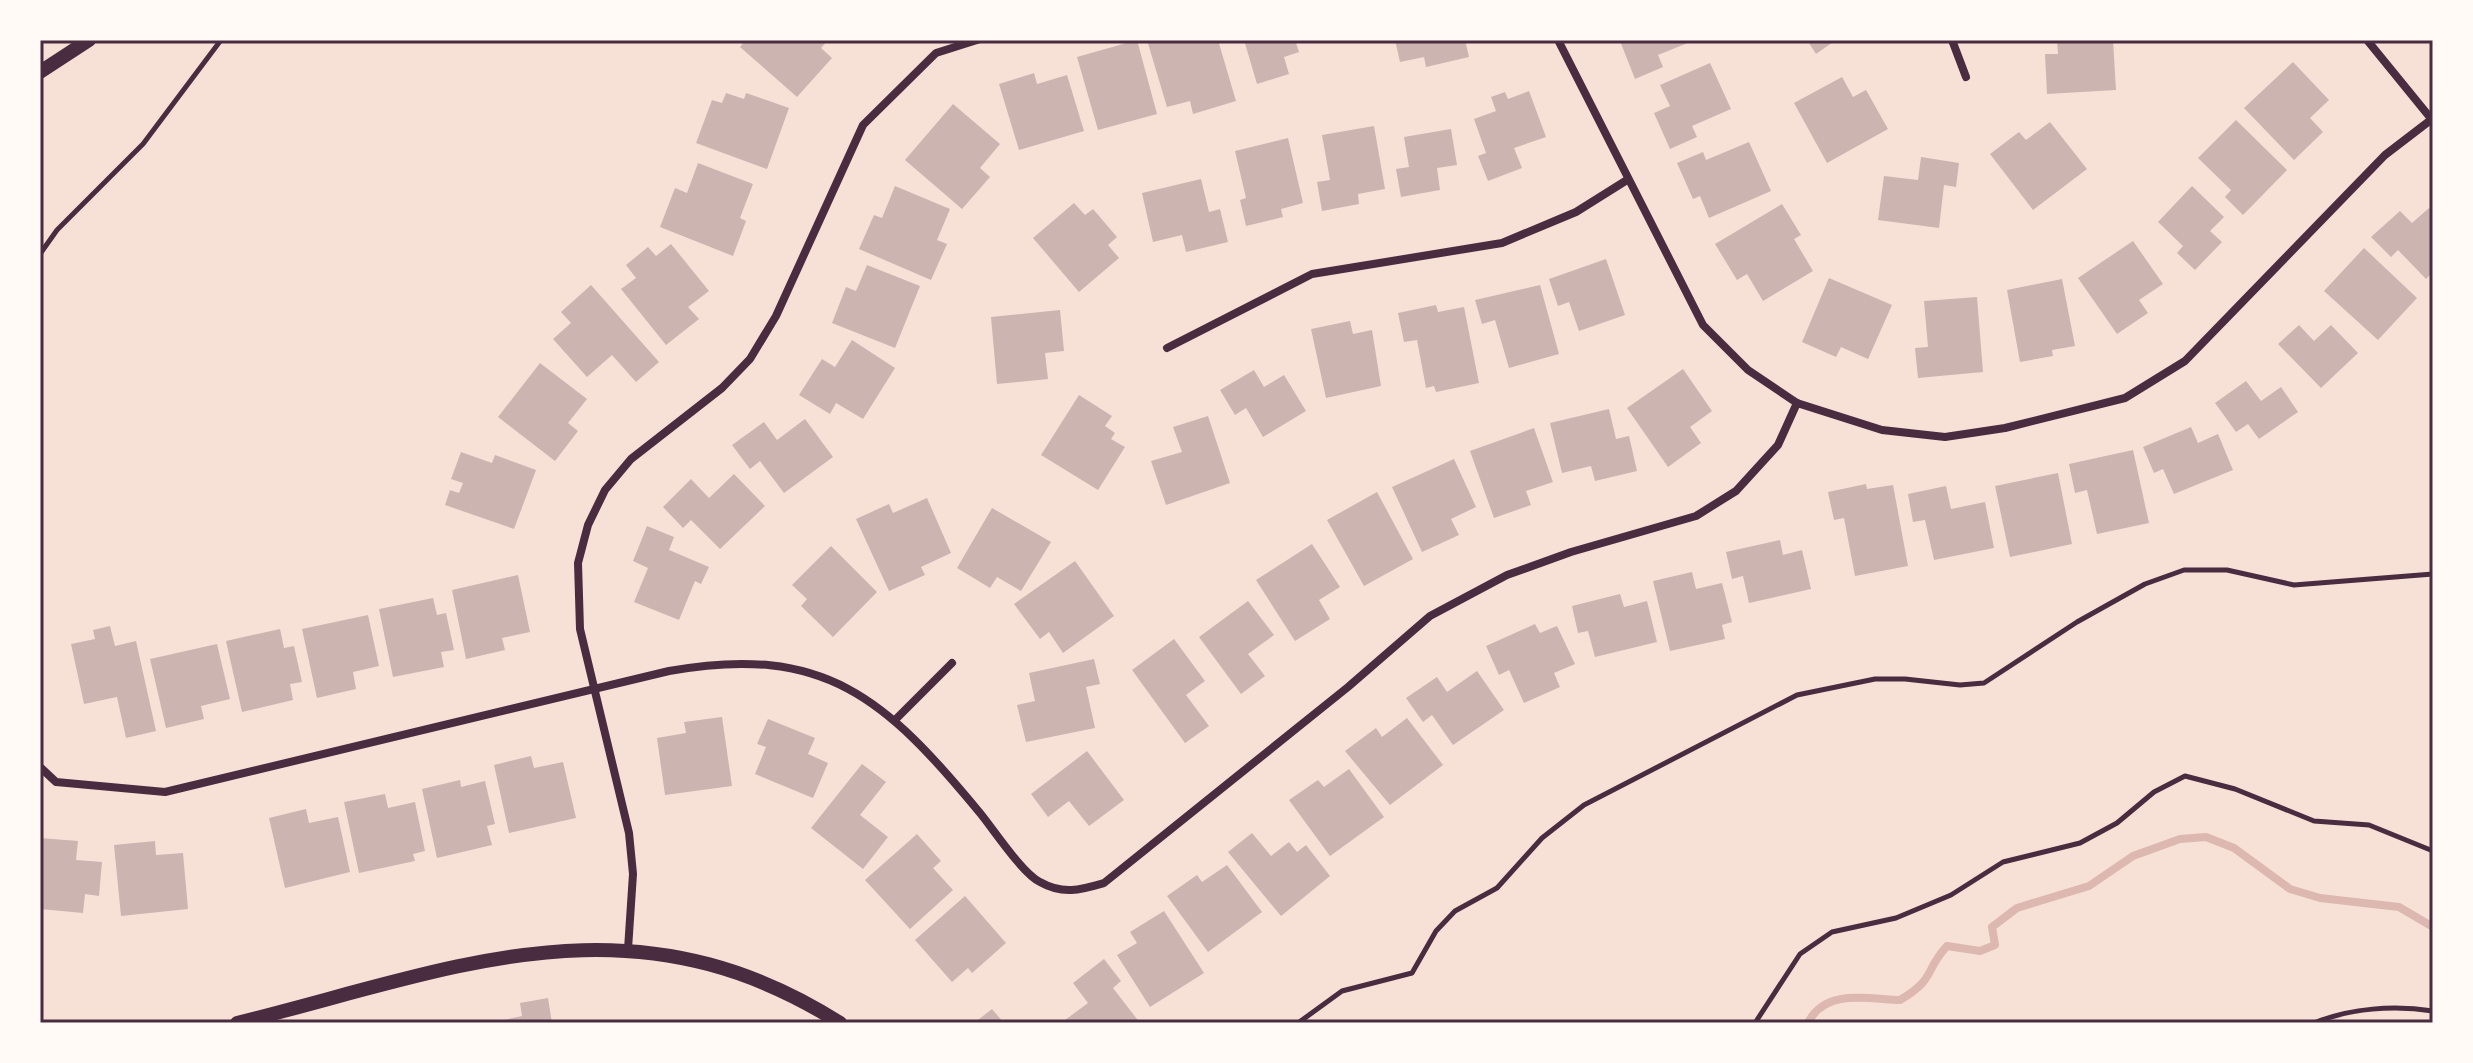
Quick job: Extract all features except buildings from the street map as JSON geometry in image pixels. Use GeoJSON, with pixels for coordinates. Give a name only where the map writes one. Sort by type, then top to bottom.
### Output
{"type":"FeatureCollection","features":[{"type":"Feature","properties":{"kind":"street"},"geometry":{"type":"LineString","coordinates":[[40,72],[89,40]]}},
{"type":"Feature","properties":{"kind":"street"},"geometry":{"type":"LineString","coordinates":[[628,949],[633,874],[629,833],[580,629],[578,563],[588,525],[605,490],[631,459],[722,388],[750,359],[776,316],[863,125],[936,53],[977,40]]}},
{"type":"Feature","properties":{"kind":"street"},"geometry":{"type":"LineString","coordinates":[[1558,40],[1703,325],[1748,370],[1797,403],[1882,430],[1945,437],[2005,428],[2125,398],[2185,361],[2385,155],[2432,120],[2367,40]]}},
{"type":"Feature","properties":{"kind":"street"},"geometry":{"type":"LineString","coordinates":[[1952,40],[1966,77]]}},
{"type":"Feature","properties":{"kind":"street"},"geometry":{"type":"LineString","coordinates":[[1167,348],[1312,274],[1502,243],[1576,212],[1627,180]]}},
{"type":"Feature","properties":{"kind":"street"},"geometry":{"type":"LineString","coordinates":[[40,767],[56,782],[165,792],[594,689],[717,663],[766,663],[839,682],[896,719],[946,771],[1037,882],[1069,893],[1104,883],[1348,687],[1430,616],[1507,575],[1571,552],[1696,516],[1736,491],[1778,445],[1797,403]]}},
{"type":"Feature","properties":{"kind":"street"},"geometry":{"type":"LineString","coordinates":[[896,719],[952,663]]}},
{"type":"Feature","properties":{"kind":"street"},"geometry":{"type":"LineString","coordinates":[[237,1023],[260,1020],[481,960],[543,950],[628,949],[685,957],[737,972],[800,999],[840,1023]]}},
{"type":"Feature","properties":{"kind":"path"},"geometry":{"type":"LineString","coordinates":[[40,254],[57,230],[143,144],[221,40]]}},
{"type":"Feature","properties":{"kind":"path"},"geometry":{"type":"LineString","coordinates":[[1298,1023],[1342,991],[1412,973],[1436,931],[1455,911],[1497,888],[1542,838],[1584,805],[1797,695],[1875,679],[1960,685],[1984,683],[2077,622],[2145,584],[2184,570],[2227,570],[2294,585],[2433,574]]}},
{"type":"Feature","properties":{"kind":"path"},"geometry":{"type":"LineString","coordinates":[[1755,1023],[1800,954],[1832,932],[1896,918],[1951,895],[2003,862],[2080,843],[2117,823],[2154,792],[2185,776],[2235,789],[2314,821],[2369,825],[2433,851]]}},
{"type":"Feature","properties":{"kind":"path"},"geometry":{"type":"LineString","coordinates":[[2314,1023],[2358,1011],[2413,1008],[2433,1011]]}},
{"type":"Feature","properties":{"kind":"waterway"},"geometry":{"type":"LineString","coordinates":[[1808,1023],[1825,1004],[1836,1000],[1900,1000],[1925,980],[1947,946],[1980,951],[1995,945],[1992,927],[2017,908],[2089,886],[2133,856],[2180,839],[2206,837],[2234,848],[2290,889],[2320,898],[2399,907],[2433,927]]}}]}
